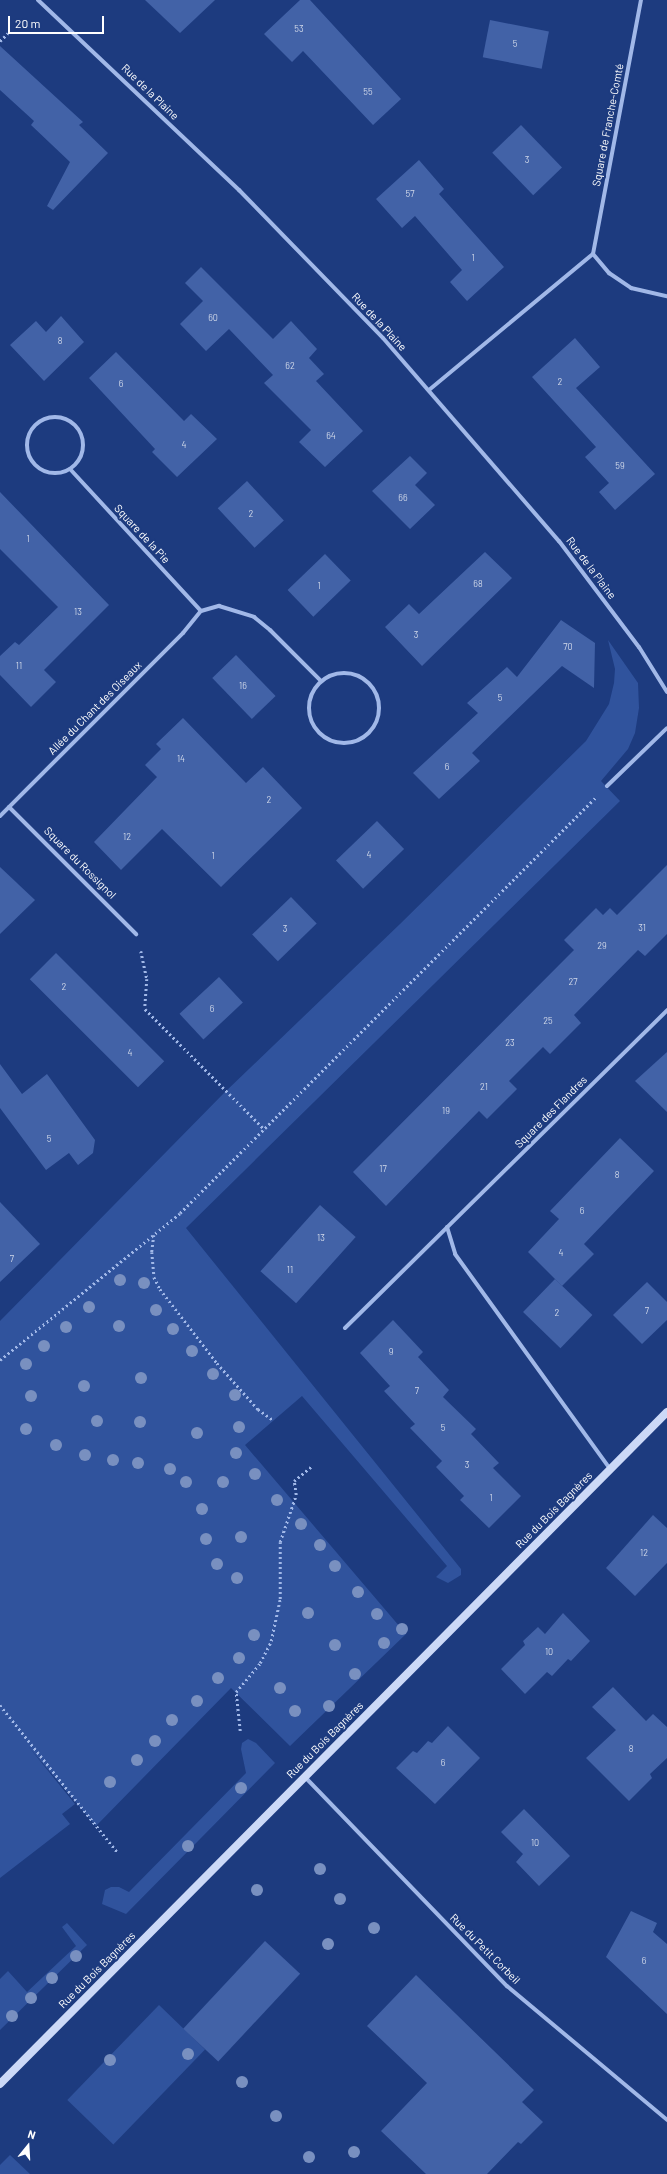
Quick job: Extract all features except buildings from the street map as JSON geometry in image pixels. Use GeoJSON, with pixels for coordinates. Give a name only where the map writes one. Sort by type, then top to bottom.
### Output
{"type":"FeatureCollection","features":[{"type":"Feature","properties":{"kind":"street","name":"Rue de la Plaine"},"geometry":{"type":"LineString","coordinates":[[38,0],[239,190],[383,338],[559,541],[639,648],[667,692]]}},
{"type":"Feature","properties":{"kind":"street","name":"Square de Franche-Comté"},"geometry":{"type":"LineString","coordinates":[[593,254],[641,0]]}},
{"type":"Feature","properties":{"kind":"street"},"geometry":{"type":"LineString","coordinates":[[429,390],[593,254],[609,273],[630,288],[667,296]]}},
{"type":"Feature","properties":{"kind":"street"},"geometry":{"type":"LineString","coordinates":[[48,417],[58,417],[76,426],[83,444],[78,462],[70,469],[54,474],[45,472],[31,461],[26,444],[33,428],[39,422],[48,417]]}},
{"type":"Feature","properties":{"kind":"street","name":"Square de la Pie"},"geometry":{"type":"LineString","coordinates":[[70,469],[201,611]]}},
{"type":"Feature","properties":{"kind":"street"},"geometry":{"type":"LineString","coordinates":[[201,611],[219,606],[254,618],[270,630],[322,681]]}},
{"type":"Feature","properties":{"kind":"street","name":"Allée du Chant des Oiseaux"},"geometry":{"type":"LineString","coordinates":[[0,816],[183,633],[201,611]]}},
{"type":"Feature","properties":{"kind":"street"},"geometry":{"type":"LineString","coordinates":[[342,673],[363,679],[371,686],[379,706],[376,722],[366,736],[344,744],[332,742],[321,735],[309,714],[313,690],[322,681],[342,673]]}},
{"type":"Feature","properties":{"kind":"street"},"geometry":{"type":"LineString","coordinates":[[606,786],[667,728]]}},
{"type":"Feature","properties":{"kind":"street","name":"Square du Rossignol"},"geometry":{"type":"LineString","coordinates":[[9,807],[136,934]]}},
{"type":"Feature","properties":{"kind":"street","name":"Square des Flandres"},"geometry":{"type":"LineString","coordinates":[[345,1328],[667,1010]]}},
{"type":"Feature","properties":{"kind":"street"},"geometry":{"type":"LineString","coordinates":[[448,1227],[455,1254],[610,1469]]}},
{"type":"Feature","properties":{"kind":"street","name":"Rue du Bois Bagnères"},"geometry":{"type":"LineString","coordinates":[[0,2084],[667,1412]]}},
{"type":"Feature","properties":{"kind":"street","name":"Rue du Petit Corbeil"},"geometry":{"type":"LineString","coordinates":[[305,1776],[507,1986],[667,2120]]}},
{"type":"Feature","properties":{"kind":"path"},"geometry":{"type":"LineString","coordinates":[[0,41],[8,33]]}},
{"type":"Feature","properties":{"kind":"path"},"geometry":{"type":"LineString","coordinates":[[0,1360],[154,1235],[265,1130],[606,786]]}},
{"type":"Feature","properties":{"kind":"path"},"geometry":{"type":"LineString","coordinates":[[136,934],[147,979],[145,1009],[265,1130]]}},
{"type":"Feature","properties":{"kind":"path"},"geometry":{"type":"LineString","coordinates":[[154,1235],[154,1277],[160,1289],[217,1363],[258,1409],[273,1420]]}},
{"type":"Feature","properties":{"kind":"path"},"geometry":{"type":"LineString","coordinates":[[240,1731],[236,1692],[260,1663],[271,1641],[280,1600],[280,1542],[296,1495],[294,1480],[312,1466]]}},
{"type":"Feature","properties":{"kind":"path"},"geometry":{"type":"LineString","coordinates":[[0,1705],[118,1853]]}},
{"type":"Feature","properties":{"kind":"shaded area"},"geometry":{"type":"Polygon","coordinates":[[[608,640],[638,683],[639,708],[635,733],[628,749],[601,781],[620,801],[186,1228],[461,1569],[461,1575],[448,1583],[436,1577],[447,1566],[302,1396],[245,1445],[406,1634],[290,1746],[231,1688],[96,1826],[28,1746],[75,1804],[62,1814],[70,1824],[0,1878],[0,1321],[225,1092],[400,924],[586,741],[609,704],[614,683],[615,669],[608,640]]]}},
{"type":"Feature","properties":{"kind":"shaded area"},"geometry":{"type":"Polygon","coordinates":[[[248,1739],[256,1743],[275,1763],[126,1914],[102,1904],[105,1890],[111,1887],[119,1887],[129,1892],[246,1773],[241,1749],[242,1743],[248,1739]]]}},
{"type":"Feature","properties":{"kind":"shaded area"},"geometry":{"type":"Polygon","coordinates":[[[67,1923],[87,1945],[0,2030],[0,1979],[8,1971],[27,1992],[76,1946],[62,1927],[67,1923]]]}},
{"type":"Feature","properties":{"kind":"shaded area"},"geometry":{"type":"Polygon","coordinates":[[[159,2005],[205,2049],[113,2144],[67,2100],[159,2005]]]}},
{"type":"Feature","properties":{"kind":"shaded area"},"geometry":{"type":"Polygon","coordinates":[[[10,2155],[30,2174],[0,2174],[0,2165],[10,2155]]]}}]}
